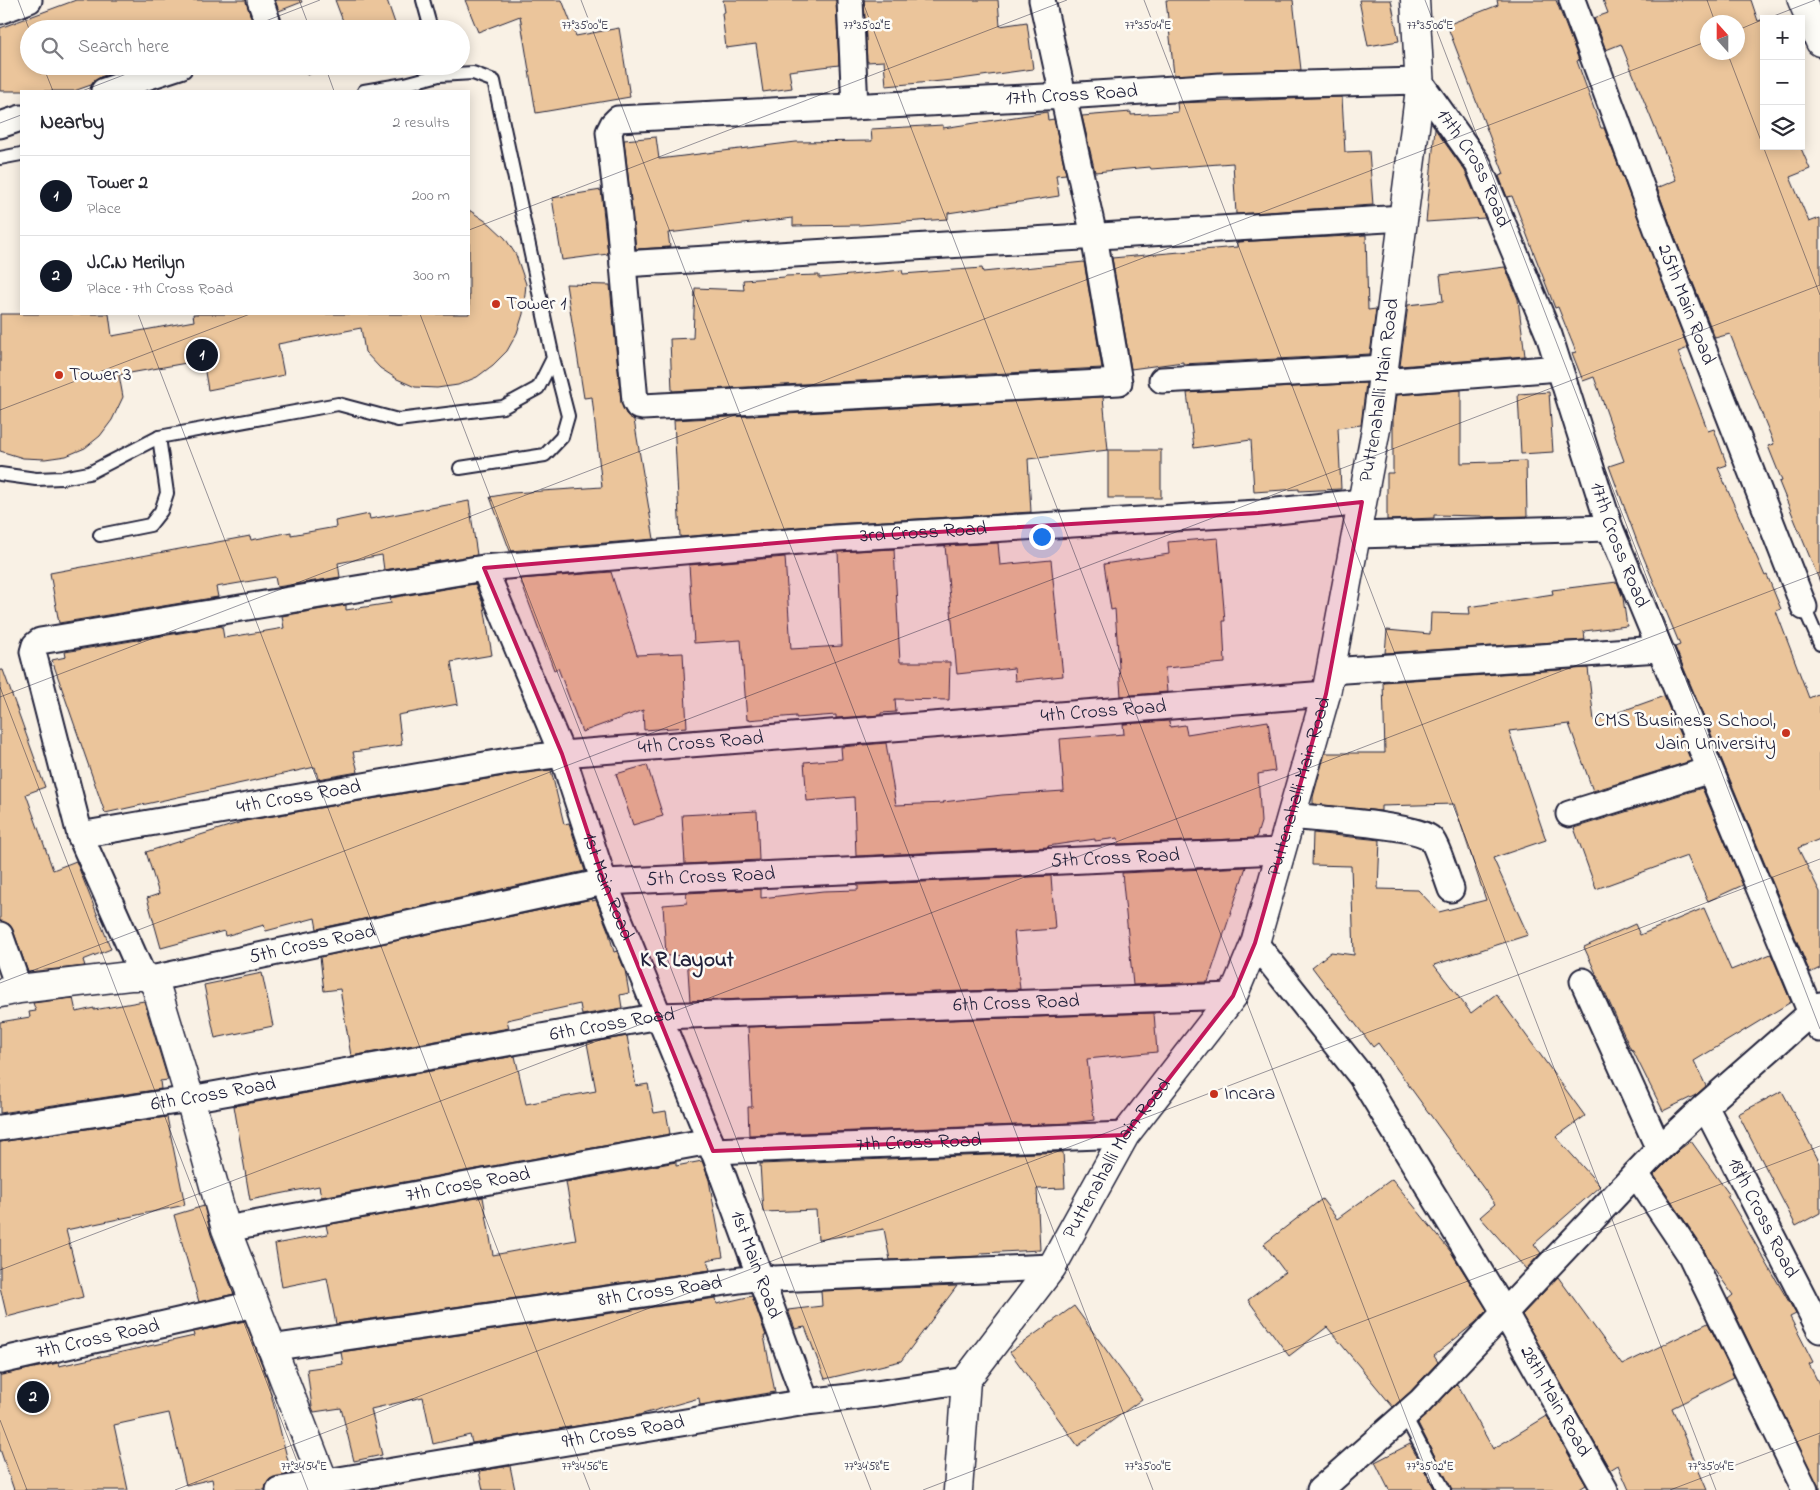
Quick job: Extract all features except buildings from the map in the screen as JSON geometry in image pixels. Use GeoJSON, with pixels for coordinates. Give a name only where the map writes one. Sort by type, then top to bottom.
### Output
{"type":"FeatureCollection","features":[{"type":"Feature","properties":{"kind":"main road","name":"Puttenahalli Main Road"},"geometry":{"type":"LineString","coordinates":[[966,1380],[1052,1267],[1124,1135],[1233,996],[1255,943],[1328,682],[1376,429],[1420,89],[1415,0]]}},
{"type":"Feature","properties":{"kind":"main road"},"geometry":{"type":"LineString","coordinates":[[1802,0],[1820,42]]}},
{"type":"Feature","properties":{"kind":"main road"},"geometry":{"type":"LineString","coordinates":[[9,991],[147,977],[156,986],[190,1099],[226,1230],[270,1348],[326,1486]]}},
{"type":"Feature","properties":{"kind":"main road"},"geometry":{"type":"LineString","coordinates":[[958,1490],[966,1380]]}},
{"type":"Feature","properties":{"kind":"street"},"geometry":{"type":"LineString","coordinates":[[0,10],[29,0]]}},
{"type":"Feature","properties":{"kind":"street"},"geometry":{"type":"LineString","coordinates":[[260,0],[267,20]]}},
{"type":"Feature","properties":{"kind":"street"},"geometry":{"type":"LineString","coordinates":[[850,0],[856,106]]}},
{"type":"Feature","properties":{"kind":"street"},"geometry":{"type":"LineString","coordinates":[[1042,0],[1094,236],[1119,382],[638,406],[635,402],[623,264],[1094,236],[1404,218]]}},
{"type":"Feature","properties":{"kind":"street","name":"25th Main Road"},"geometry":{"type":"LineString","coordinates":[[1572,0],[1662,243],[1804,606]]}},
{"type":"Feature","properties":{"kind":"street"},"geometry":{"type":"LineString","coordinates":[[107,90],[153,75]]}},
{"type":"Feature","properties":{"kind":"street","name":"17th Cross Road"},"geometry":{"type":"LineString","coordinates":[[623,264],[609,132],[618,118],[1064,96],[1222,86],[1419,81],[1478,164],[1548,335],[1610,528],[1710,770],[1817,1016]]}},
{"type":"Feature","properties":{"kind":"street"},"geometry":{"type":"LineString","coordinates":[[0,125],[20,118]]}},
{"type":"Feature","properties":{"kind":"street"},"geometry":{"type":"LineString","coordinates":[[1162,380],[1383,375],[1559,368]]}},
{"type":"Feature","properties":{"kind":"street","name":"3rd Cross Road"},"geometry":{"type":"LineString","coordinates":[[147,977],[80,835],[33,652],[35,645],[40,641],[484,568],[836,538],[1258,513],[1362,502]]}},
{"type":"Feature","properties":{"kind":"street"},"geometry":{"type":"LineString","coordinates":[[1356,535],[1610,528]]}},
{"type":"Feature","properties":{"kind":"street","name":"1st Main Road"},"geometry":{"type":"LineString","coordinates":[[484,568],[562,754],[604,882],[660,1016],[711,1146],[806,1402]]}},
{"type":"Feature","properties":{"kind":"street","name":"4th Cross Road"},"geometry":{"type":"LineString","coordinates":[[80,835],[498,763],[562,754],[1659,649]]}},
{"type":"Feature","properties":{"kind":"street"},"geometry":{"type":"LineString","coordinates":[[1569,814],[1710,770]]}},
{"type":"Feature","properties":{"kind":"street"},"geometry":{"type":"LineString","coordinates":[[1291,816],[1401,828],[1423,833],[1432,840],[1451,889]]}},
{"type":"Feature","properties":{"kind":"street","name":"5th Cross Road"},"geometry":{"type":"LineString","coordinates":[[147,977],[604,882],[1280,851]]}},
{"type":"Feature","properties":{"kind":"street"},"geometry":{"type":"LineString","coordinates":[[0,935],[9,991]]}},
{"type":"Feature","properties":{"kind":"street","name":"28th Main Road"},"geometry":{"type":"LineString","coordinates":[[1255,943],[1361,1076],[1505,1313],[1605,1490]]}},
{"type":"Feature","properties":{"kind":"street"},"geometry":{"type":"LineString","coordinates":[[1583,981],[1659,1149]]}},
{"type":"Feature","properties":{"kind":"street","name":"6th Cross Road"},"geometry":{"type":"LineString","coordinates":[[0,1128],[190,1099],[660,1016],[1233,996]]}},
{"type":"Feature","properties":{"kind":"street"},"geometry":{"type":"LineString","coordinates":[[1320,1490],[1420,1402],[1659,1149],[1705,1106],[1817,1016]]}},
{"type":"Feature","properties":{"kind":"street","name":"18th Cross Road"},"geometry":{"type":"LineString","coordinates":[[1705,1106],[1820,1330]]}},
{"type":"Feature","properties":{"kind":"street","name":"7th Cross Road"},"geometry":{"type":"LineString","coordinates":[[226,1230],[711,1146],[1124,1135]]}},
{"type":"Feature","properties":{"kind":"street"},"geometry":{"type":"LineString","coordinates":[[1636,1174],[1691,1256],[1805,1490]]}},
{"type":"Feature","properties":{"kind":"street","name":"8th Cross Road"},"geometry":{"type":"LineString","coordinates":[[270,1348],[761,1277],[774,1279],[1052,1267]]}},
{"type":"Feature","properties":{"kind":"street","name":"7th Cross Road"},"geometry":{"type":"LineString","coordinates":[[0,1361],[254,1304]]}},
{"type":"Feature","properties":{"kind":"street","name":"9th Cross Road"},"geometry":{"type":"LineString","coordinates":[[280,1490],[326,1486],[806,1402],[876,1394],[966,1380]]}},
{"type":"Feature","properties":{"kind":"lane"},"geometry":{"type":"LineString","coordinates":[[423,0],[429,20]]}},
{"type":"Feature","properties":{"kind":"lane"},"geometry":{"type":"LineString","coordinates":[[460,468],[545,455],[562,437],[568,416],[553,358],[494,81],[470,73]]}},
{"type":"Feature","properties":{"kind":"lane"},"geometry":{"type":"LineString","coordinates":[[370,90],[405,84],[427,75]]}},
{"type":"Feature","properties":{"kind":"lane"},"geometry":{"type":"LineString","coordinates":[[0,158],[20,154]]}},
{"type":"Feature","properties":{"kind":"lane"},"geometry":{"type":"LineString","coordinates":[[0,474],[36,480],[62,478],[89,472],[159,437],[338,404],[398,420],[502,407],[538,388],[553,358]]}},
{"type":"Feature","properties":{"kind":"lane"},"geometry":{"type":"LineString","coordinates":[[100,536],[150,525],[161,511],[167,493],[159,437]]}},
{"type":"Feature","properties":{"kind":"lane"},"geometry":{"type":"LineString","coordinates":[[1804,606],[1820,644]]}},
{"type":"Feature","properties":{"kind":"lane"},"geometry":{"type":"LineString","coordinates":[[1405,1416],[1444,1490]]}},
{"type":"Feature","properties":{"kind":"highlighted area"},"geometry":{"type":"Polygon","coordinates":[[[1362,502],[1326,694],[1255,943],[1233,996],[1125,1135],[713,1151],[604,882],[562,754],[484,568],[836,538],[1258,513],[1362,502]]]}},
{"type":"Feature","properties":{"kind":"place","name":"Tower 1"},"geometry":{"type":"Point","coordinates":[496,304]}},
{"type":"Feature","properties":{"kind":"place","name":"Tower 2"},"geometry":{"type":"Point","coordinates":[202,355]}},
{"type":"Feature","properties":{"kind":"place","name":"Tower 3"},"geometry":{"type":"Point","coordinates":[59,375]}},
{"type":"Feature","properties":{"kind":"place","name":"CMS Business School, Jain University"},"geometry":{"type":"Point","coordinates":[1786,733]}},
{"type":"Feature","properties":{"kind":"place","name":"Incara"},"geometry":{"type":"Point","coordinates":[1214,1094]}},
{"type":"Feature","properties":{"kind":"place","name":"J.C.N Merilyn"},"geometry":{"type":"Point","coordinates":[33,1397]}},
{"type":"Feature","properties":{"kind":"district","name":"K R Layout"},"geometry":{"type":"Point","coordinates":[687,961]}}]}
